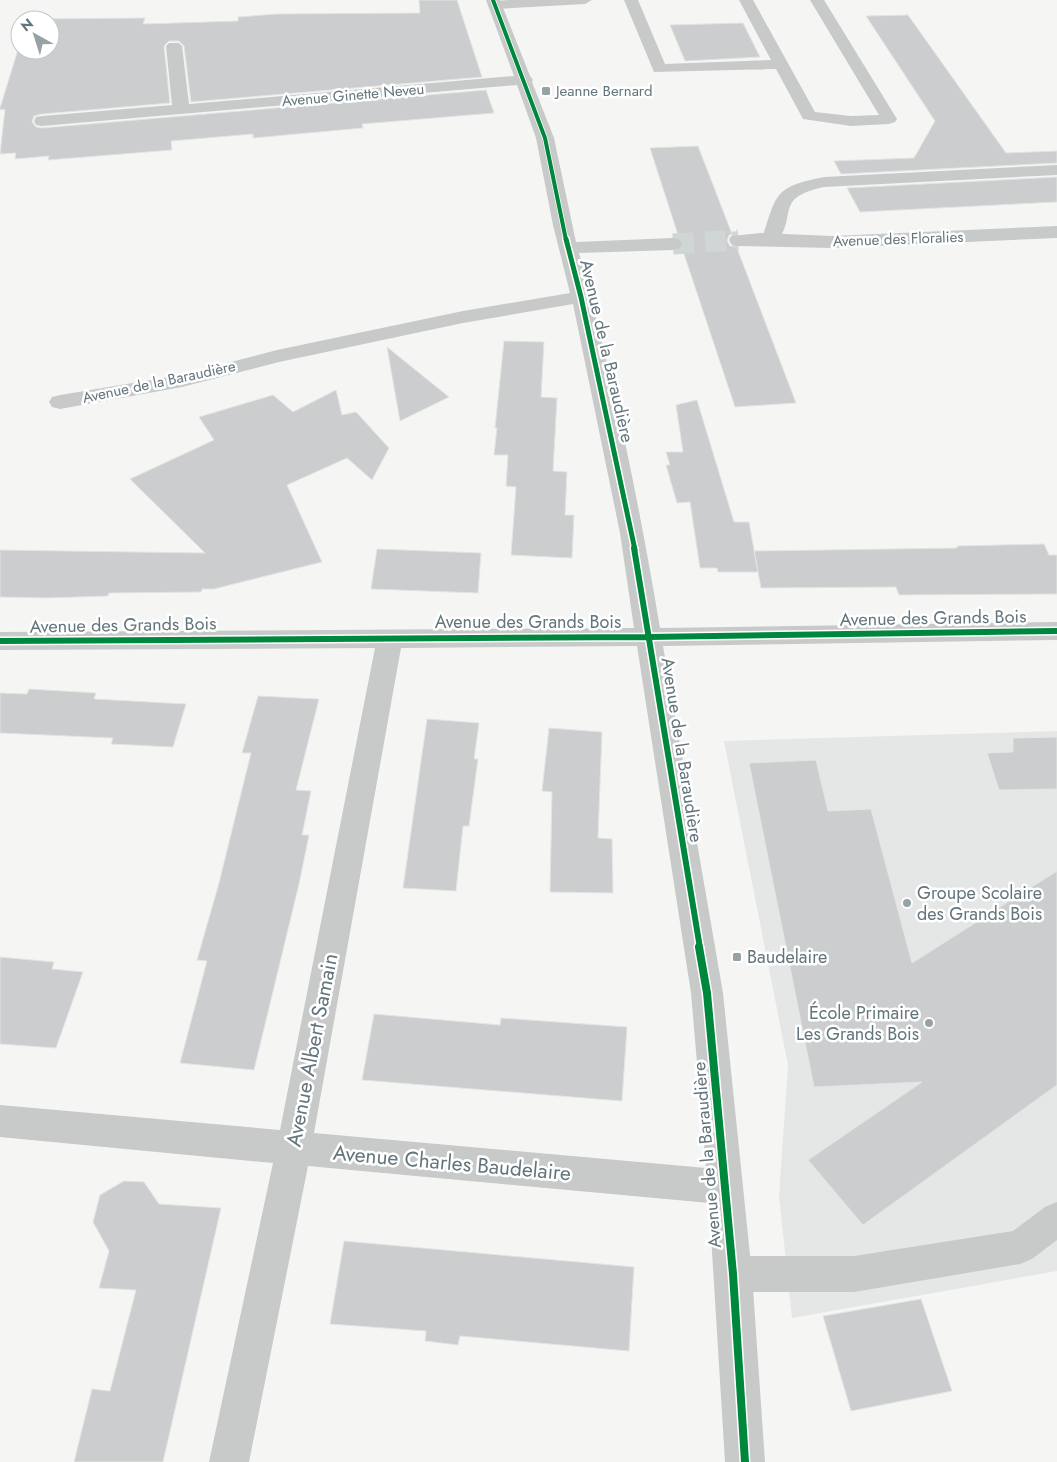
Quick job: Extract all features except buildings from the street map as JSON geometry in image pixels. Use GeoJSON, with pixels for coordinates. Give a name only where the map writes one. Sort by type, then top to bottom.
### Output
{"type":"FeatureCollection","features":[{"type":"Feature","properties":{"kind":"street","name":"Avenue de la Baraudière"},"geometry":{"type":"LineString","coordinates":[[494,3],[525,80],[545,138],[632,532],[707,993],[733,1274],[745,1462]]}},
{"type":"Feature","properties":{"kind":"street"},"geometry":{"type":"LineString","coordinates":[[174,46],[181,110]]}},
{"type":"Feature","properties":{"kind":"street","name":"Avenue Ginette Neveu"},"geometry":{"type":"LineString","coordinates":[[42,122],[525,80]]}},
{"type":"Feature","properties":{"kind":"street","name":"Avenue des Floralies"},"geometry":{"type":"LineString","coordinates":[[738,240],[771,239],[832,242],[1057,232]]}},
{"type":"Feature","properties":{"kind":"street"},"geometry":{"type":"LineString","coordinates":[[568,248],[673,244]]}},
{"type":"Feature","properties":{"kind":"street","name":"Avenue de la Baraudière"},"geometry":{"type":"LineString","coordinates":[[60,402],[182,381],[277,356],[462,316],[581,297]]}},
{"type":"Feature","properties":{"kind":"street","name":"Avenue des Grands Bois"},"geometry":{"type":"LineString","coordinates":[[0,641],[648,637],[1057,631]]}},
{"type":"Feature","properties":{"kind":"street","name":"Avenue Albert Samain"},"geometry":{"type":"LineString","coordinates":[[229,1462],[294,1148],[390,638]]}},
{"type":"Feature","properties":{"kind":"street","name":"Avenue Charles Baudelaire"},"geometry":{"type":"LineString","coordinates":[[0,1121],[724,1187]]}},
{"type":"Feature","properties":{"kind":"lane"},"geometry":{"type":"LineString","coordinates":[[494,3],[585,0]]}},
{"type":"Feature","properties":{"kind":"lane"},"geometry":{"type":"LineString","coordinates":[[631,0],[659,69],[780,64]]}},
{"type":"Feature","properties":{"kind":"lane"},"geometry":{"type":"LineString","coordinates":[[746,0],[809,116],[851,121],[889,119],[817,0]]}},
{"type":"Feature","properties":{"kind":"lane"},"geometry":{"type":"LineString","coordinates":[[771,239],[783,200],[800,187],[824,182],[1057,170]]}},
{"type":"Feature","properties":{"kind":"lane"},"geometry":{"type":"LineString","coordinates":[[733,1274],[854,1274],[1020,1247],[1057,1219]]}},
{"type":"Feature","properties":{"kind":"shaded area","name":"Groupe Scolaire des Grands Bois"},"geometry":{"type":"Polygon","coordinates":[[[1057,731],[1057,1271],[792,1318],[779,1196],[788,1065],[724,741],[1057,731]]]}},
{"type":"Feature","properties":{"kind":"tunnel"},"geometry":{"type":"LineString","coordinates":[[673,244],[738,240],[732,240]]}},
{"type":"Feature","properties":{"kind":"cycle path"},"geometry":{"type":"LineString","coordinates":[[493,0],[545,138],[562,225],[581,297],[632,533],[707,993],[733,1274],[745,1462]]}},
{"type":"Feature","properties":{"kind":"cycle path"},"geometry":{"type":"LineString","coordinates":[[0,641],[648,637],[1057,631]]}},
{"type":"Feature","properties":{"kind":"place","name":"Jeanne Bernard"},"geometry":{"type":"Point","coordinates":[546,91]}},
{"type":"Feature","properties":{"kind":"place","name":"Groupe Scolaire des Grands Bois"},"geometry":{"type":"Point","coordinates":[907,903]}},
{"type":"Feature","properties":{"kind":"place","name":"Baudelaire"},"geometry":{"type":"Point","coordinates":[737,957]}},
{"type":"Feature","properties":{"kind":"place","name":"École Primaire Les Grands Bois"},"geometry":{"type":"Point","coordinates":[929,1023]}}]}
